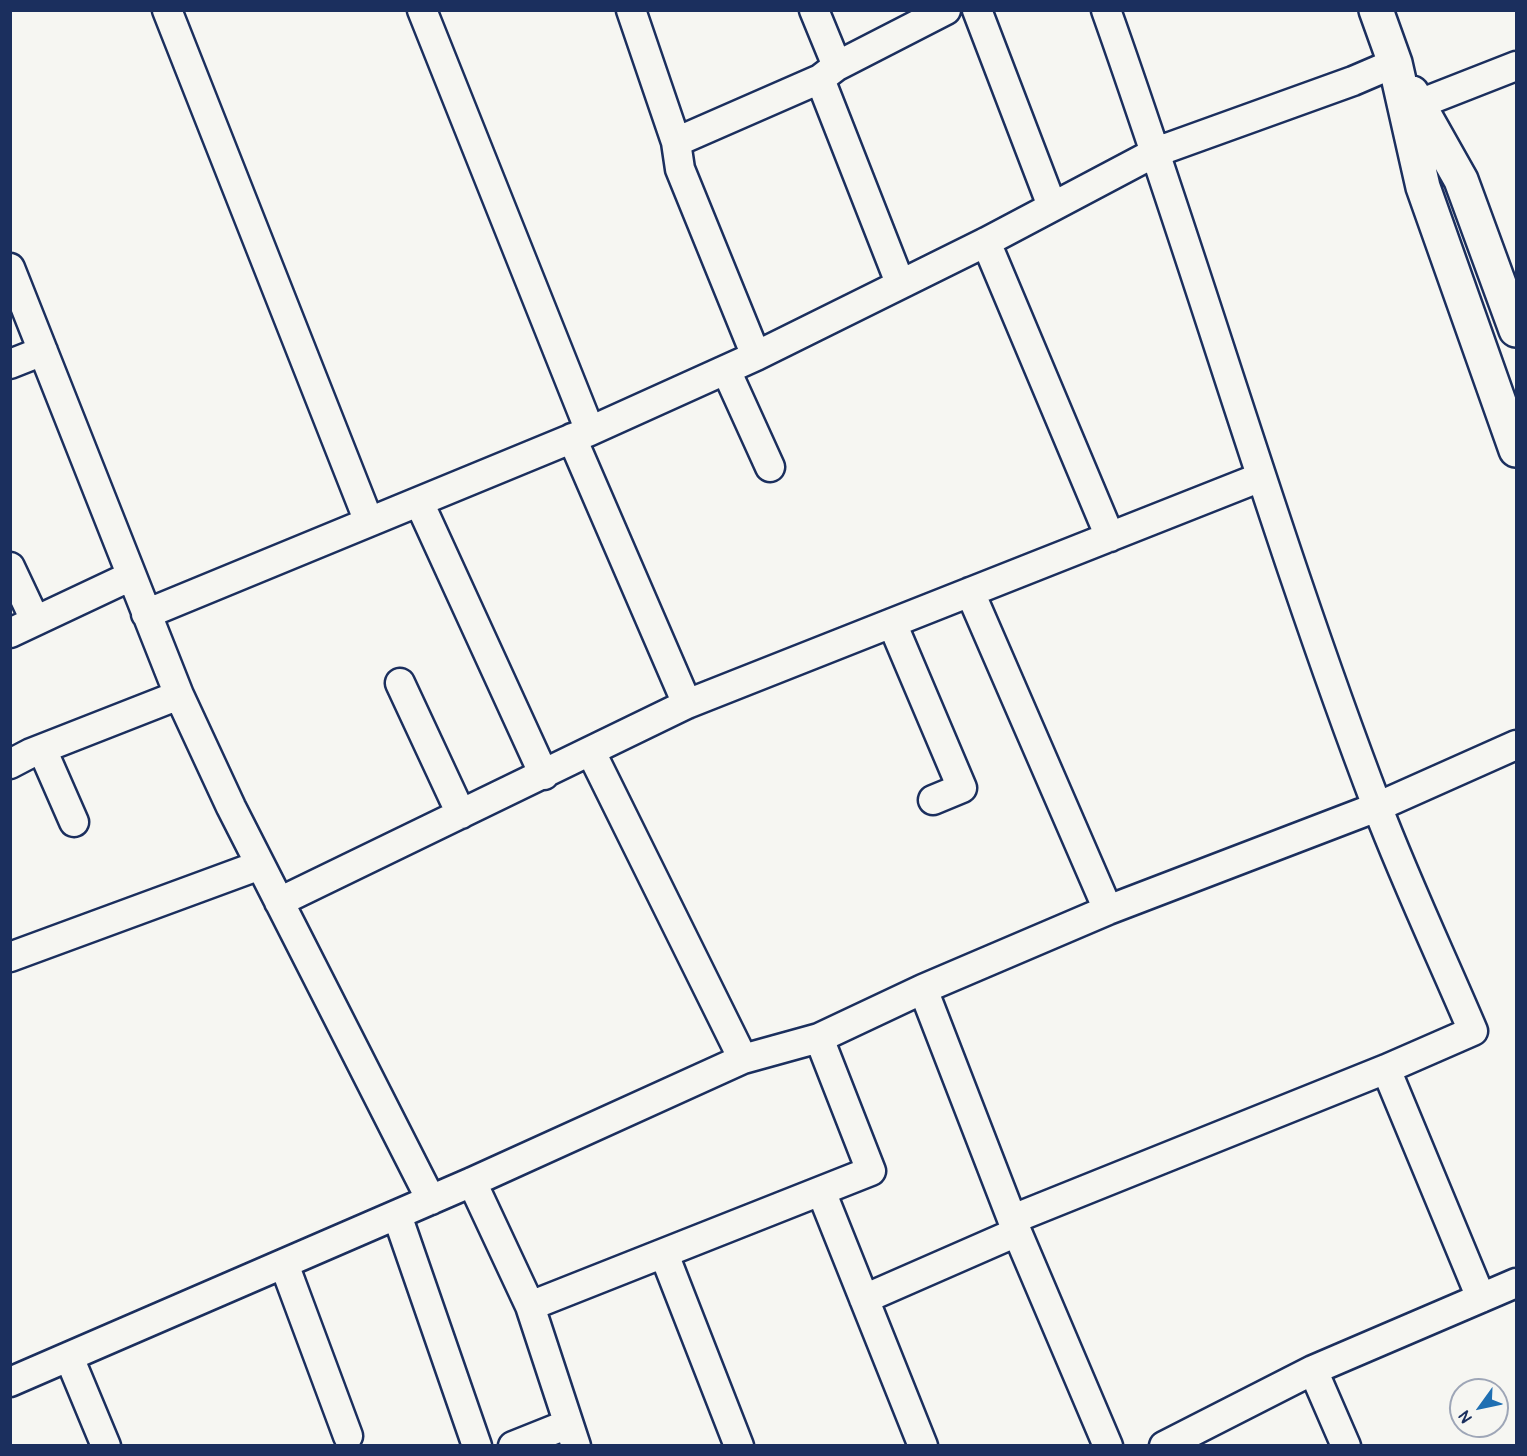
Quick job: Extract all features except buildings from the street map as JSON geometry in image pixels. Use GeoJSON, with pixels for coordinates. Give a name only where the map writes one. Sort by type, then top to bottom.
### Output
{"type":"FeatureCollection","features":[{"type":"Feature","properties":{"kind":"street"},"geometry":{"type":"LineString","coordinates":[[166,10],[369,522]]}},
{"type":"Feature","properties":{"kind":"street"},"geometry":{"type":"LineString","coordinates":[[422,10],[581,434],[687,704]]}},
{"type":"Feature","properties":{"kind":"street"},"geometry":{"type":"LineString","coordinates":[[631,10],[676,142],[680,169],[756,356]]}},
{"type":"Feature","properties":{"kind":"street"},"geometry":{"type":"LineString","coordinates":[[814,10],[829,73],[900,283]]}},
{"type":"Feature","properties":{"kind":"street"},"geometry":{"type":"LineString","coordinates":[[977,10],[1052,206]]}},
{"type":"Feature","properties":{"kind":"street"},"geometry":{"type":"LineString","coordinates":[[864,1299],[1015,1226],[1386,1070],[1473,1031],[1377,807],[1261,477],[1156,152],[1106,10]]}},
{"type":"Feature","properties":{"kind":"street"},"geometry":{"type":"LineString","coordinates":[[1376,10],[1395,63],[1423,187],[1516,450]]}},
{"type":"Feature","properties":{"kind":"street"},"geometry":{"type":"LineString","coordinates":[[676,142],[829,73],[931,14]]}},
{"type":"Feature","properties":{"kind":"street"},"geometry":{"type":"LineString","coordinates":[[146,614],[581,434],[726,370],[986,242],[1156,152],[1353,81],[1395,63]]}},
{"type":"Feature","properties":{"kind":"street"},"geometry":{"type":"LineString","coordinates":[[1395,63],[1461,180],[1516,330]]}},
{"type":"Feature","properties":{"kind":"street"},"geometry":{"type":"LineString","coordinates":[[1419,104],[1516,66]]}},
{"type":"Feature","properties":{"kind":"street"},"geometry":{"type":"LineString","coordinates":[[986,242],[1110,537]]}},
{"type":"Feature","properties":{"kind":"street"},"geometry":{"type":"LineString","coordinates":[[10,268],[179,695],[260,865],[431,1200]]}},
{"type":"Feature","properties":{"kind":"street"},"geometry":{"type":"LineString","coordinates":[[10,364],[43,351]]}},
{"type":"Feature","properties":{"kind":"street"},"geometry":{"type":"LineString","coordinates":[[726,370],[770,467]]}},
{"type":"Feature","properties":{"kind":"street"},"geometry":{"type":"LineString","coordinates":[[279,902],[687,704],[1261,477]]}},
{"type":"Feature","properties":{"kind":"street"},"geometry":{"type":"LineString","coordinates":[[419,502],[544,775]]}},
{"type":"Feature","properties":{"kind":"street"},"geometry":{"type":"LineString","coordinates":[[10,567],[23,626],[131,576]]}},
{"type":"Feature","properties":{"kind":"street"},"geometry":{"type":"LineString","coordinates":[[970,592],[1108,910]]}},
{"type":"Feature","properties":{"kind":"street"},"geometry":{"type":"LineString","coordinates":[[892,623],[962,788],[933,800]]}},
{"type":"Feature","properties":{"kind":"street"},"geometry":{"type":"LineString","coordinates":[[400,683],[461,814]]}},
{"type":"Feature","properties":{"kind":"street"},"geometry":{"type":"LineString","coordinates":[[10,764],[179,695]]}},
{"type":"Feature","properties":{"kind":"street"},"geometry":{"type":"LineString","coordinates":[[10,1382],[472,1182],[743,1059],[819,1038],[923,989],[1108,910],[1377,807],[1516,745]]}},
{"type":"Feature","properties":{"kind":"street"},"geometry":{"type":"LineString","coordinates":[[42,749],[74,822]]}},
{"type":"Feature","properties":{"kind":"street"},"geometry":{"type":"LineString","coordinates":[[591,752],[743,1059]]}},
{"type":"Feature","properties":{"kind":"street"},"geometry":{"type":"LineString","coordinates":[[10,957],[260,865]]}},
{"type":"Feature","properties":{"kind":"street"},"geometry":{"type":"LineString","coordinates":[[923,989],[1015,1226],[1108,1446]]}},
{"type":"Feature","properties":{"kind":"street"},"geometry":{"type":"LineString","coordinates":[[530,1306],[871,1171],[819,1038]]}},
{"type":"Feature","properties":{"kind":"street"},"geometry":{"type":"LineString","coordinates":[[1386,1070],[1481,1298]]}},
{"type":"Feature","properties":{"kind":"street"},"geometry":{"type":"LineString","coordinates":[[472,1182],[530,1306],[572,1435],[513,1446]]}},
{"type":"Feature","properties":{"kind":"street"},"geometry":{"type":"LineString","coordinates":[[821,1191],[923,1446]]}},
{"type":"Feature","properties":{"kind":"street"},"geometry":{"type":"LineString","coordinates":[[397,1215],[477,1446]]}},
{"type":"Feature","properties":{"kind":"street"},"geometry":{"type":"LineString","coordinates":[[664,1254],[739,1446]]}},
{"type":"Feature","properties":{"kind":"street"},"geometry":{"type":"LineString","coordinates":[[284,1264],[348,1436]]}},
{"type":"Feature","properties":{"kind":"street"},"geometry":{"type":"LineString","coordinates":[[1164,1446],[1313,1370],[1516,1283]]}},
{"type":"Feature","properties":{"kind":"street"},"geometry":{"type":"LineString","coordinates":[[69,1357],[106,1446]]}},
{"type":"Feature","properties":{"kind":"street"},"geometry":{"type":"LineString","coordinates":[[1313,1370],[1346,1446]]}}]}
